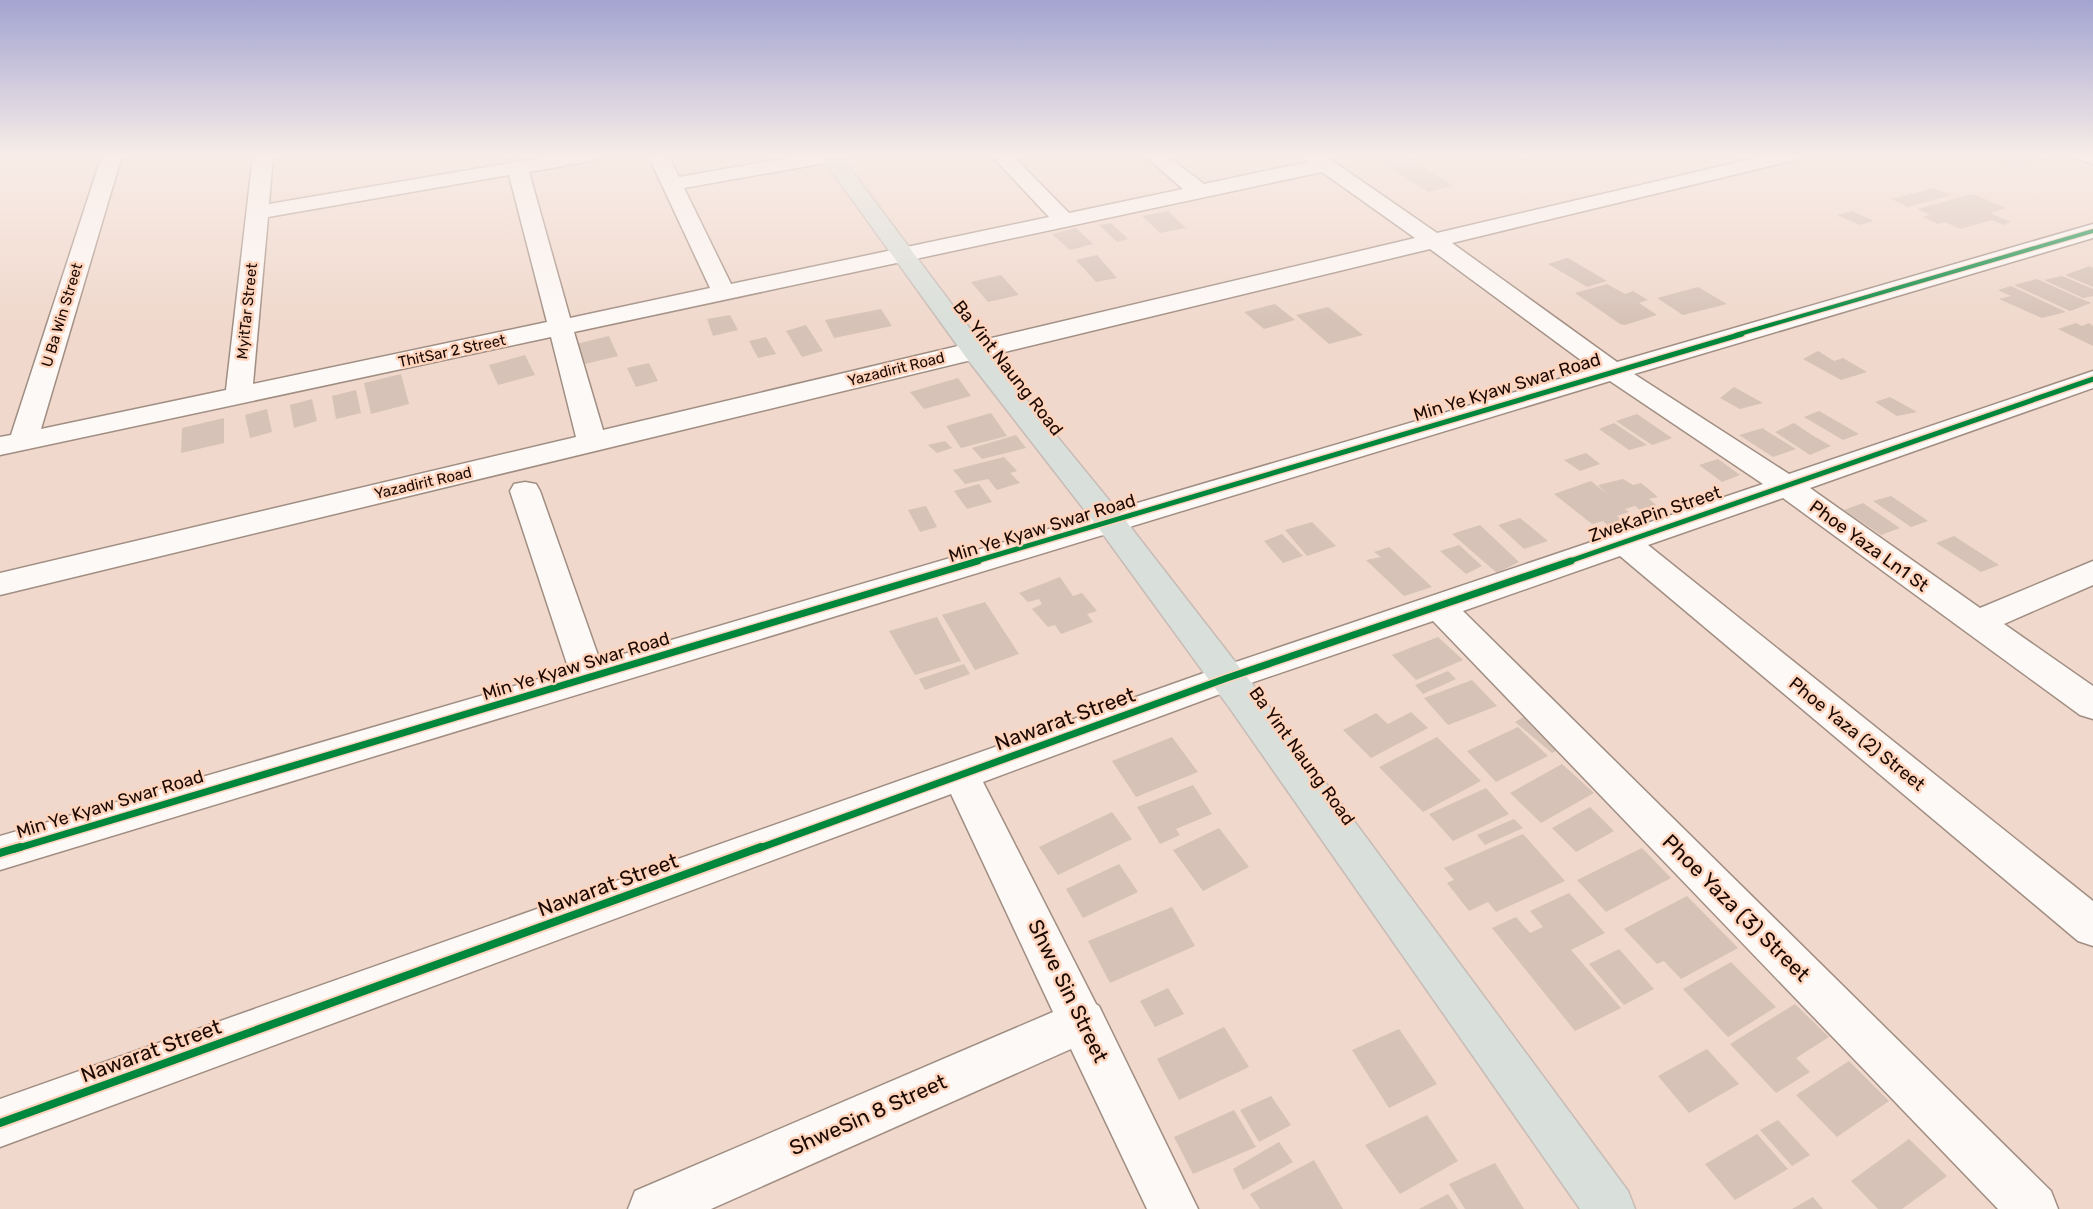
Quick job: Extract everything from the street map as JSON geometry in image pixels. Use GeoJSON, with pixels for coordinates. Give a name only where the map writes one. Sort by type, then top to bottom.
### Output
{"type":"FeatureCollection","features":[{"type":"Feature","properties":{"kind":"main road","name":"Ba Yint Naung Road"},"geometry":{"type":"LineString","coordinates":[[871,211],[974,351],[1111,523],[1227,678],[1610,1209]]}},
{"type":"Feature","properties":{"kind":"street","name":"U Ba Win Street"},"geometry":{"type":"LineString","coordinates":[[11,444],[92,211]]}},
{"type":"Feature","properties":{"kind":"street"},"geometry":{"type":"LineString","coordinates":[[529,211],[592,442]]}},
{"type":"Feature","properties":{"kind":"street"},"geometry":{"type":"LineString","coordinates":[[685,211],[724,293]]}},
{"type":"Feature","properties":{"kind":"street"},"geometry":{"type":"LineString","coordinates":[[1056,211],[1065,221]]}},
{"type":"Feature","properties":{"kind":"street","name":"ThitSar 2 Street"},"geometry":{"type":"LineString","coordinates":[[11,444],[1110,211]]}},
{"type":"Feature","properties":{"kind":"street","name":"Phoe Yaza Ln1 St"},"geometry":{"type":"LineString","coordinates":[[1392,211],[1612,371],[1785,485],[2093,705]]}},
{"type":"Feature","properties":{"kind":"street","name":"Yazadirit Road"},"geometry":{"type":"LineString","coordinates":[[0,584],[1557,211]]}},
{"type":"Feature","properties":{"kind":"street","name":"MyitTar Street"},"geometry":{"type":"LineString","coordinates":[[239,396],[257,212]]}},
{"type":"Feature","properties":{"kind":"street","name":"Min Ye Kyaw Swar Road"},"geometry":{"type":"LineString","coordinates":[[0,853],[1111,523],[1612,371],[2093,231]]}},
{"type":"Feature","properties":{"kind":"street","name":"ZweKaPin Street"},"geometry":{"type":"LineString","coordinates":[[1227,678],[1439,607],[1622,541],[2093,379]]}},
{"type":"Feature","properties":{"kind":"street"},"geometry":{"type":"LineString","coordinates":[[525,491],[589,678]]}},
{"type":"Feature","properties":{"kind":"street","name":"Phoe Yaza (2) Street"},"geometry":{"type":"LineString","coordinates":[[1622,541],[2093,927]]}},
{"type":"Feature","properties":{"kind":"street"},"geometry":{"type":"LineString","coordinates":[[1976,623],[2093,572]]}},
{"type":"Feature","properties":{"kind":"street","name":"Phoe Yaza (3) Street"},"geometry":{"type":"LineString","coordinates":[[1439,607],[2033,1209]]}},
{"type":"Feature","properties":{"kind":"street","name":"Nawarat Street"},"geometry":{"type":"LineString","coordinates":[[0,1123],[1227,678]]}},
{"type":"Feature","properties":{"kind":"street","name":"Shwe Sin Street"},"geometry":{"type":"LineString","coordinates":[[960,774],[1083,1021],[1173,1209]]}},
{"type":"Feature","properties":{"kind":"street","name":"ShweSin 8 Street"},"geometry":{"type":"LineString","coordinates":[[653,1209],[1083,1021]]}},
{"type":"Feature","properties":{"kind":"building"},"geometry":{"type":"Polygon","coordinates":[[[1168,211],[1186,228],[1160,233],[1142,216],[1168,211]]]}},
{"type":"Feature","properties":{"kind":"building"},"geometry":{"type":"Polygon","coordinates":[[[1853,211],[1874,221],[1860,225],[1837,215],[1853,211]]]}},
{"type":"Feature","properties":{"kind":"building"},"geometry":{"type":"Polygon","coordinates":[[[1922,211],[1995,211],[1990,213],[2011,222],[2003,225],[1992,220],[1960,229],[1945,222],[1938,224],[1922,217],[1930,215],[1922,211]]]}},
{"type":"Feature","properties":{"kind":"building"},"geometry":{"type":"Polygon","coordinates":[[[1111,223],[1128,239],[1117,242],[1099,225],[1111,223]]]}},
{"type":"Feature","properties":{"kind":"building"},"geometry":{"type":"Polygon","coordinates":[[[1076,228],[1093,244],[1070,250],[1052,234],[1076,228]]]}},
{"type":"Feature","properties":{"kind":"building"},"geometry":{"type":"Polygon","coordinates":[[[1097,255],[1117,278],[1096,282],[1076,260],[1097,255]]]}},
{"type":"Feature","properties":{"kind":"building"},"geometry":{"type":"Polygon","coordinates":[[[1568,258],[1607,281],[1587,287],[1548,264],[1568,258]]]}},
{"type":"Feature","properties":{"kind":"building"},"geometry":{"type":"Polygon","coordinates":[[[2090,266],[2093,268],[2093,287],[2065,275],[2090,266]]]}},
{"type":"Feature","properties":{"kind":"building"},"geometry":{"type":"Polygon","coordinates":[[[1001,275],[1019,295],[988,302],[971,282],[1001,275]]]}},
{"type":"Feature","properties":{"kind":"building"},"geometry":{"type":"Polygon","coordinates":[[[2062,276],[2093,289],[2093,296],[2083,298],[2044,280],[2062,276]]]}},
{"type":"Feature","properties":{"kind":"building"},"geometry":{"type":"Polygon","coordinates":[[[2037,279],[2091,303],[2070,311],[2014,285],[2037,279]]]}},
{"type":"Feature","properties":{"kind":"building"},"geometry":{"type":"Polygon","coordinates":[[[1607,284],[1625,294],[1633,291],[1648,300],[1639,303],[1657,315],[1625,325],[1620,324],[1575,293],[1607,284]]]}},
{"type":"Feature","properties":{"kind":"building"},"geometry":{"type":"Polygon","coordinates":[[[2011,286],[2066,312],[2042,318],[1999,299],[2011,296],[1998,290],[2011,286]]]}},
{"type":"Feature","properties":{"kind":"building"},"geometry":{"type":"Polygon","coordinates":[[[1698,287],[1727,304],[1683,315],[1657,298],[1698,287]]]}},
{"type":"Feature","properties":{"kind":"building"},"geometry":{"type":"Polygon","coordinates":[[[1275,304],[1295,320],[1264,329],[1244,312],[1275,304]]]}},
{"type":"Feature","properties":{"kind":"building"},"geometry":{"type":"Polygon","coordinates":[[[1328,307],[1363,335],[1329,344],[1296,315],[1328,307]]]}},
{"type":"Feature","properties":{"kind":"building"},"geometry":{"type":"Polygon","coordinates":[[[881,309],[892,326],[834,338],[825,320],[881,309]]]}},
{"type":"Feature","properties":{"kind":"building"},"geometry":{"type":"Polygon","coordinates":[[[730,315],[738,330],[713,336],[707,319],[730,315]]]}},
{"type":"Feature","properties":{"kind":"building"},"geometry":{"type":"Polygon","coordinates":[[[2076,323],[2082,326],[2089,323],[2093,326],[2093,346],[2058,329],[2076,323]]]}},
{"type":"Feature","properties":{"kind":"building"},"geometry":{"type":"Polygon","coordinates":[[[806,325],[823,351],[802,357],[786,331],[806,325]]]}},
{"type":"Feature","properties":{"kind":"building"},"geometry":{"type":"Polygon","coordinates":[[[609,336],[618,356],[585,364],[576,344],[609,336]]]}},
{"type":"Feature","properties":{"kind":"building"},"geometry":{"type":"Polygon","coordinates":[[[766,337],[776,354],[758,358],[749,341],[766,337]]]}},
{"type":"Feature","properties":{"kind":"building"},"geometry":{"type":"Polygon","coordinates":[[[1818,351],[1834,361],[1843,358],[1867,372],[1841,380],[1803,359],[1818,351]]]}},
{"type":"Feature","properties":{"kind":"building"},"geometry":{"type":"Polygon","coordinates":[[[525,355],[535,375],[498,385],[489,365],[525,355]]]}},
{"type":"Feature","properties":{"kind":"building"},"geometry":{"type":"Polygon","coordinates":[[[649,363],[658,381],[636,387],[627,368],[649,363]]]}},
{"type":"Feature","properties":{"kind":"building"},"geometry":{"type":"Polygon","coordinates":[[[401,374],[409,404],[371,414],[364,383],[401,374]]]}},
{"type":"Feature","properties":{"kind":"building"},"geometry":{"type":"Polygon","coordinates":[[[958,378],[971,396],[924,409],[910,392],[958,378]]]}},
{"type":"Feature","properties":{"kind":"building"},"geometry":{"type":"Polygon","coordinates":[[[1734,387],[1763,403],[1740,409],[1720,398],[1734,387]]]}},
{"type":"Feature","properties":{"kind":"building"},"geometry":{"type":"Polygon","coordinates":[[[356,390],[361,413],[336,419],[332,396],[356,390]]]}},
{"type":"Feature","properties":{"kind":"building"},"geometry":{"type":"Polygon","coordinates":[[[1890,397],[1917,412],[1897,416],[1875,402],[1890,397]]]}},
{"type":"Feature","properties":{"kind":"building"},"geometry":{"type":"Polygon","coordinates":[[[312,399],[317,421],[294,428],[290,405],[312,399]]]}},
{"type":"Feature","properties":{"kind":"building"},"geometry":{"type":"Polygon","coordinates":[[[267,409],[272,432],[250,438],[245,415],[267,409]]]}},
{"type":"Feature","properties":{"kind":"building"},"geometry":{"type":"Polygon","coordinates":[[[1819,411],[1859,434],[1843,440],[1804,417],[1819,411]]]}},
{"type":"Feature","properties":{"kind":"building"},"geometry":{"type":"Polygon","coordinates":[[[991,413],[1007,436],[961,448],[946,426],[991,413]]]}},
{"type":"Feature","properties":{"kind":"building"},"geometry":{"type":"Polygon","coordinates":[[[1637,414],[1672,438],[1652,445],[1616,421],[1637,414]]]}},
{"type":"Feature","properties":{"kind":"building"},"geometry":{"type":"Polygon","coordinates":[[[224,418],[224,443],[181,453],[182,428],[224,418]]]}},
{"type":"Feature","properties":{"kind":"building"},"geometry":{"type":"Polygon","coordinates":[[[1614,423],[1647,445],[1629,450],[1599,429],[1614,423]]]}},
{"type":"Feature","properties":{"kind":"building"},"geometry":{"type":"Polygon","coordinates":[[[1794,423],[1831,446],[1810,455],[1775,432],[1794,423]]]}},
{"type":"Feature","properties":{"kind":"building"},"geometry":{"type":"Polygon","coordinates":[[[1763,428],[1796,449],[1773,457],[1739,435],[1763,428]]]}},
{"type":"Feature","properties":{"kind":"building"},"geometry":{"type":"Polygon","coordinates":[[[1016,435],[1026,448],[982,459],[972,448],[1016,435]]]}},
{"type":"Feature","properties":{"kind":"building"},"geometry":{"type":"Polygon","coordinates":[[[945,441],[952,448],[937,453],[928,445],[945,441]]]}},
{"type":"Feature","properties":{"kind":"building"},"geometry":{"type":"Polygon","coordinates":[[[1586,453],[1600,464],[1580,471],[1564,460],[1586,453]]]}},
{"type":"Feature","properties":{"kind":"building"},"geometry":{"type":"Polygon","coordinates":[[[1004,457],[1017,471],[1010,473],[1020,483],[997,490],[988,479],[965,484],[953,470],[1004,457]]]}},
{"type":"Feature","properties":{"kind":"building"},"geometry":{"type":"Polygon","coordinates":[[[1718,459],[1740,475],[1722,482],[1699,465],[1718,459]]]}},
{"type":"Feature","properties":{"kind":"building"},"geometry":{"type":"Polygon","coordinates":[[[1623,479],[1633,485],[1641,483],[1658,497],[1649,499],[1656,505],[1641,511],[1635,506],[1625,509],[1629,512],[1617,516],[1624,522],[1609,526],[1603,521],[1592,524],[1554,494],[1591,481],[1607,494],[1598,485],[1623,479]]]}},
{"type":"Feature","properties":{"kind":"building"},"geometry":{"type":"Polygon","coordinates":[[[979,484],[992,502],[967,509],[954,491],[979,484]]]}},
{"type":"Feature","properties":{"kind":"building"},"geometry":{"type":"Polygon","coordinates":[[[1891,496],[1928,521],[1911,527],[1873,501],[1891,496]]]}},
{"type":"Feature","properties":{"kind":"building"},"geometry":{"type":"Polygon","coordinates":[[[1863,503],[1900,528],[1881,535],[1844,510],[1863,503]]]}},
{"type":"Feature","properties":{"kind":"building"},"geometry":{"type":"Polygon","coordinates":[[[926,506],[937,527],[920,532],[908,510],[926,506]]]}},
{"type":"Feature","properties":{"kind":"building"},"geometry":{"type":"Polygon","coordinates":[[[1520,518],[1548,541],[1524,549],[1498,525],[1520,518]]]}},
{"type":"Feature","properties":{"kind":"building"},"geometry":{"type":"Polygon","coordinates":[[[1312,522],[1336,546],[1307,556],[1285,530],[1312,522]]]}},
{"type":"Feature","properties":{"kind":"building"},"geometry":{"type":"Polygon","coordinates":[[[1480,525],[1519,562],[1497,573],[1452,534],[1480,525]]]}},
{"type":"Feature","properties":{"kind":"building"},"geometry":{"type":"Polygon","coordinates":[[[1282,534],[1303,556],[1283,563],[1264,541],[1282,534]]]}},
{"type":"Feature","properties":{"kind":"building"},"geometry":{"type":"Polygon","coordinates":[[[1954,536],[1999,565],[1981,572],[1936,543],[1954,536]]]}},
{"type":"Feature","properties":{"kind":"building"},"geometry":{"type":"Polygon","coordinates":[[[1459,545],[1482,566],[1466,574],[1440,551],[1459,545]]]}},
{"type":"Feature","properties":{"kind":"building"},"geometry":{"type":"Polygon","coordinates":[[[1389,547],[1432,587],[1404,596],[1366,560],[1381,557],[1374,552],[1389,547]]]}},
{"type":"Feature","properties":{"kind":"building"},"geometry":{"type":"Polygon","coordinates":[[[1060,577],[1073,596],[1082,593],[1097,611],[1087,614],[1093,622],[1061,634],[1055,625],[1048,627],[1032,609],[1042,604],[1039,599],[1028,602],[1019,593],[1060,577]]]}},
{"type":"Feature","properties":{"kind":"building"},"geometry":{"type":"Polygon","coordinates":[[[985,602],[1019,654],[975,670],[942,615],[985,602]]]}},
{"type":"Feature","properties":{"kind":"building"},"geometry":{"type":"Polygon","coordinates":[[[937,617],[961,661],[915,675],[889,631],[937,617]]]}},
{"type":"Feature","properties":{"kind":"building"},"geometry":{"type":"Polygon","coordinates":[[[1438,637],[1463,660],[1416,680],[1392,655],[1438,637]]]}},
{"type":"Feature","properties":{"kind":"building"},"geometry":{"type":"Polygon","coordinates":[[[964,664],[970,674],[925,690],[919,679],[964,664]]]}},
{"type":"Feature","properties":{"kind":"building"},"geometry":{"type":"Polygon","coordinates":[[[1448,671],[1456,679],[1423,694],[1415,685],[1448,671]]]}},
{"type":"Feature","properties":{"kind":"building"},"geometry":{"type":"Polygon","coordinates":[[[1472,680],[1497,706],[1448,725],[1424,698],[1472,680]]]}},
{"type":"Feature","properties":{"kind":"building"},"geometry":{"type":"Polygon","coordinates":[[[1411,712],[1428,728],[1371,758],[1343,730],[1376,713],[1388,724],[1411,712]]]}},
{"type":"Feature","properties":{"kind":"building"},"geometry":{"type":"Polygon","coordinates":[[[1527,715],[1564,746],[1552,753],[1515,722],[1527,715]]]}},
{"type":"Feature","properties":{"kind":"building"},"geometry":{"type":"Polygon","coordinates":[[[1518,727],[1548,756],[1496,782],[1467,751],[1518,727]]]}},
{"type":"Feature","properties":{"kind":"building"},"geometry":{"type":"Polygon","coordinates":[[[1172,737],[1198,772],[1136,797],[1112,761],[1172,737]]]}},
{"type":"Feature","properties":{"kind":"building"},"geometry":{"type":"Polygon","coordinates":[[[1437,737],[1481,781],[1423,812],[1379,767],[1437,737]]]}},
{"type":"Feature","properties":{"kind":"building"},"geometry":{"type":"Polygon","coordinates":[[[1562,764],[1594,793],[1541,823],[1510,793],[1562,764]]]}},
{"type":"Feature","properties":{"kind":"building"},"geometry":{"type":"Polygon","coordinates":[[[1193,785],[1212,814],[1176,829],[1180,835],[1160,844],[1137,807],[1193,785]]]}},
{"type":"Feature","properties":{"kind":"building"},"geometry":{"type":"Polygon","coordinates":[[[1486,788],[1509,814],[1453,841],[1429,814],[1486,788]]]}},
{"type":"Feature","properties":{"kind":"building"},"geometry":{"type":"Polygon","coordinates":[[[1590,807],[1614,831],[1576,852],[1552,828],[1590,807]]]}},
{"type":"Feature","properties":{"kind":"building"},"geometry":{"type":"Polygon","coordinates":[[[1112,812],[1132,839],[1058,875],[1039,847],[1112,812]]]}},
{"type":"Feature","properties":{"kind":"building"},"geometry":{"type":"Polygon","coordinates":[[[1514,819],[1523,828],[1485,845],[1477,835],[1514,819]]]}},
{"type":"Feature","properties":{"kind":"building"},"geometry":{"type":"Polygon","coordinates":[[[1219,828],[1249,867],[1203,891],[1173,850],[1219,828]]]}},
{"type":"Feature","properties":{"kind":"building"},"geometry":{"type":"Polygon","coordinates":[[[1523,834],[1565,881],[1496,912],[1488,902],[1469,911],[1447,883],[1454,880],[1444,868],[1523,834]]]}},
{"type":"Feature","properties":{"kind":"building"},"geometry":{"type":"Polygon","coordinates":[[[1642,848],[1671,878],[1606,912],[1577,880],[1642,848]]]}},
{"type":"Feature","properties":{"kind":"building"},"geometry":{"type":"Polygon","coordinates":[[[1119,864],[1138,892],[1083,918],[1066,889],[1119,864]]]}},
{"type":"Feature","properties":{"kind":"building"},"geometry":{"type":"Polygon","coordinates":[[[1569,893],[1605,933],[1571,950],[1621,1008],[1575,1031],[1492,928],[1516,917],[1530,933],[1543,927],[1530,911],[1569,893]]]}},
{"type":"Feature","properties":{"kind":"building"},"geometry":{"type":"Polygon","coordinates":[[[1687,896],[1738,948],[1681,979],[1664,961],[1657,964],[1624,929],[1687,896]]]}},
{"type":"Feature","properties":{"kind":"building"},"geometry":{"type":"Polygon","coordinates":[[[1172,907],[1195,946],[1110,983],[1088,941],[1172,907]]]}},
{"type":"Feature","properties":{"kind":"building"},"geometry":{"type":"Polygon","coordinates":[[[1619,949],[1654,989],[1624,1005],[1589,964],[1619,949]]]}},
{"type":"Feature","properties":{"kind":"building"},"geometry":{"type":"Polygon","coordinates":[[[1731,962],[1776,1007],[1728,1037],[1683,989],[1731,962]]]}},
{"type":"Feature","properties":{"kind":"building"},"geometry":{"type":"Polygon","coordinates":[[[1168,988],[1184,1014],[1155,1027],[1140,1001],[1168,988]]]}},
{"type":"Feature","properties":{"kind":"building"},"geometry":{"type":"Polygon","coordinates":[[[1795,1004],[1829,1037],[1796,1058],[1810,1072],[1776,1093],[1730,1044],[1795,1004]]]}},
{"type":"Feature","properties":{"kind":"building"},"geometry":{"type":"Polygon","coordinates":[[[1224,1027],[1249,1067],[1179,1100],[1157,1059],[1224,1027]]]}},
{"type":"Feature","properties":{"kind":"building"},"geometry":{"type":"Polygon","coordinates":[[[1399,1029],[1437,1084],[1389,1108],[1352,1050],[1399,1029]]]}},
{"type":"Feature","properties":{"kind":"building"},"geometry":{"type":"Polygon","coordinates":[[[1707,1049],[1739,1084],[1689,1113],[1658,1076],[1707,1049]]]}},
{"type":"Feature","properties":{"kind":"building"},"geometry":{"type":"Polygon","coordinates":[[[1849,1061],[1889,1101],[1837,1137],[1796,1095],[1849,1061]]]}},
{"type":"Feature","properties":{"kind":"building"},"geometry":{"type":"Polygon","coordinates":[[[1271,1096],[1291,1125],[1259,1142],[1240,1110],[1271,1096]]]}},
{"type":"Feature","properties":{"kind":"building"},"geometry":{"type":"Polygon","coordinates":[[[1234,1110],[1256,1147],[1193,1174],[1174,1137],[1234,1110]]]}},
{"type":"Feature","properties":{"kind":"building"},"geometry":{"type":"Polygon","coordinates":[[[1427,1115],[1458,1161],[1400,1194],[1365,1145],[1427,1115]]]}},
{"type":"Feature","properties":{"kind":"building"},"geometry":{"type":"Polygon","coordinates":[[[1778,1120],[1810,1155],[1792,1166],[1760,1130],[1778,1120]]]}},
{"type":"Feature","properties":{"kind":"building"},"geometry":{"type":"Polygon","coordinates":[[[1757,1134],[1788,1169],[1735,1200],[1705,1164],[1757,1134]]]}},
{"type":"Feature","properties":{"kind":"building"},"geometry":{"type":"Polygon","coordinates":[[[1909,1139],[1947,1176],[1902,1209],[1878,1209],[1851,1181],[1909,1139]]]}},
{"type":"Feature","properties":{"kind":"building"},"geometry":{"type":"Polygon","coordinates":[[[1279,1142],[1293,1162],[1243,1190],[1233,1169],[1279,1142]]]}},
{"type":"Feature","properties":{"kind":"building"},"geometry":{"type":"Polygon","coordinates":[[[1314,1160],[1343,1209],[1260,1209],[1250,1194],[1314,1160]]]}},
{"type":"Feature","properties":{"kind":"building"},"geometry":{"type":"Polygon","coordinates":[[[1495,1163],[1524,1209],[1465,1209],[1449,1184],[1495,1163]]]}},
{"type":"Feature","properties":{"kind":"building"},"geometry":{"type":"Polygon","coordinates":[[[1448,1194],[1458,1209],[1419,1209],[1448,1194]]]}},
{"type":"Feature","properties":{"kind":"building"},"geometry":{"type":"Polygon","coordinates":[[[1813,1197],[1823,1209],[1792,1209],[1813,1197]]]}},
{"type":"Feature","properties":{"kind":"cycle path"},"geometry":{"type":"LineString","coordinates":[[0,853],[1308,462],[2093,231]]}},
{"type":"Feature","properties":{"kind":"cycle path"},"geometry":{"type":"LineString","coordinates":[[0,1123],[1227,678],[1439,607],[2093,379]]}}]}
